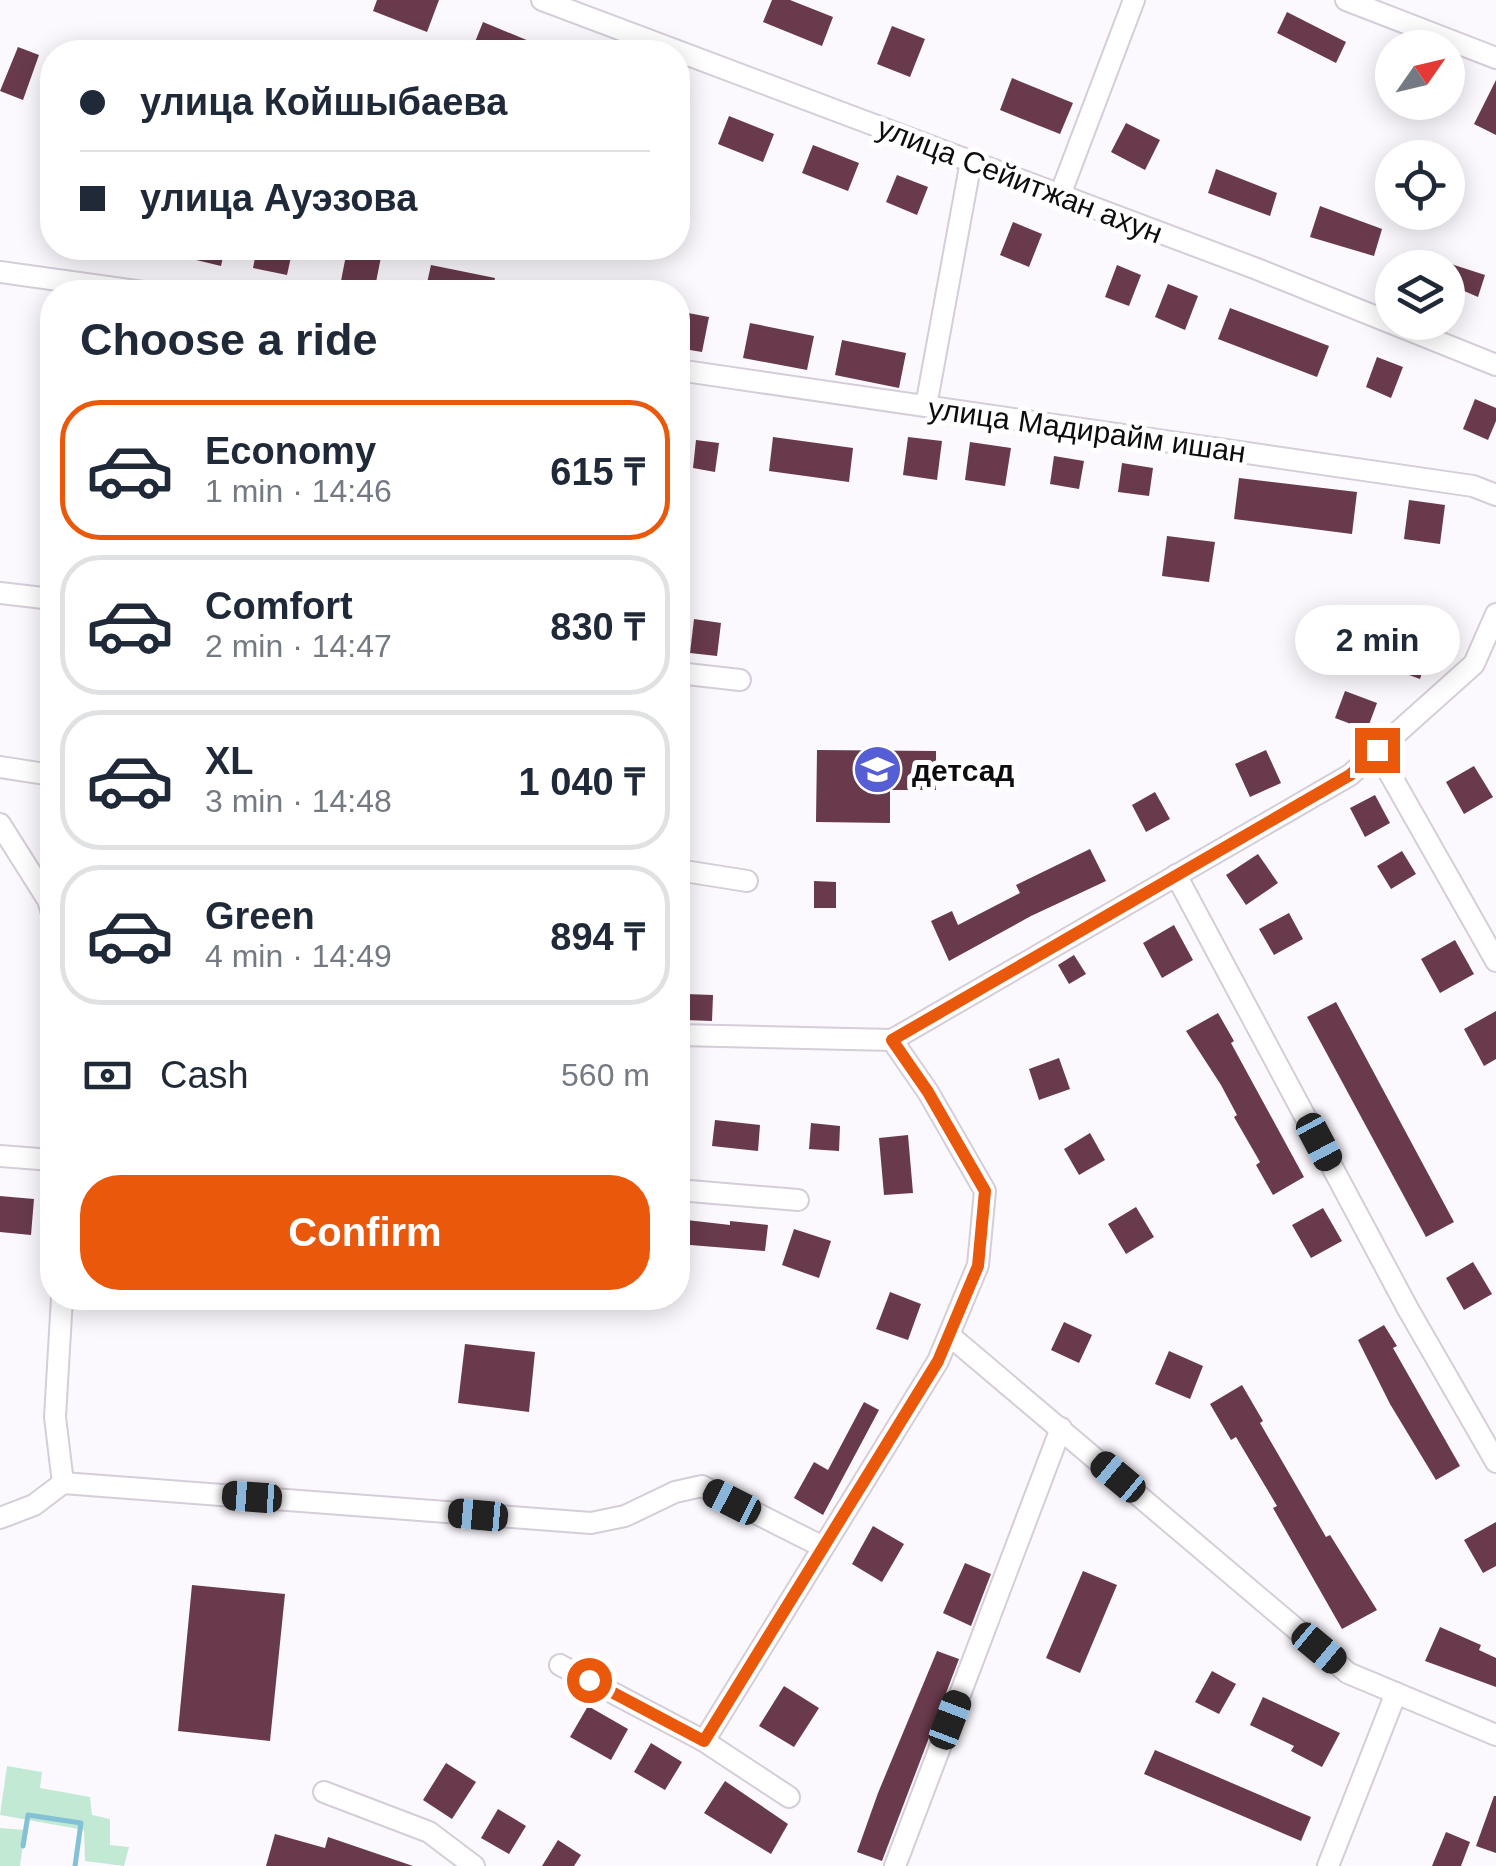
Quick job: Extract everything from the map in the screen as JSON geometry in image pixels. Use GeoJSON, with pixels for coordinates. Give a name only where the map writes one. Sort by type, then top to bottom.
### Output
{"type":"FeatureCollection","features":[{"type":"Feature","properties":{"kind":"street","name":"улица Сейитжан ахун"},"geometry":{"type":"LineString","coordinates":[[542,0],[648,40]]}},
{"type":"Feature","properties":{"kind":"street"},"geometry":{"type":"LineString","coordinates":[[1060,195],[1134,0]]}},
{"type":"Feature","properties":{"kind":"street"},"geometry":{"type":"LineString","coordinates":[[1346,0],[1496,58]]}},
{"type":"Feature","properties":{"kind":"street","name":"улица Сейитжан ахун"},"geometry":{"type":"LineString","coordinates":[[690,56],[1496,365]]}},
{"type":"Feature","properties":{"kind":"street"},"geometry":{"type":"LineString","coordinates":[[926,406],[971,162]]}},
{"type":"Feature","properties":{"kind":"street"},"geometry":{"type":"LineString","coordinates":[[0,272],[57,280]]}},
{"type":"Feature","properties":{"kind":"street","name":"улица Мадирайм ишан"},"geometry":{"type":"LineString","coordinates":[[690,372],[1473,486],[1496,494]]}},
{"type":"Feature","properties":{"kind":"street"},"geometry":{"type":"LineString","coordinates":[[0,593],[40,598]]}},
{"type":"Feature","properties":{"kind":"street"},"geometry":{"type":"LineString","coordinates":[[690,1034],[892,1040],[1350,775],[1474,664],[1496,614]]}},
{"type":"Feature","properties":{"kind":"street"},"geometry":{"type":"LineString","coordinates":[[690,674],[740,680]]}},
{"type":"Feature","properties":{"kind":"street"},"geometry":{"type":"LineString","coordinates":[[1377,750],[1496,961]]}},
{"type":"Feature","properties":{"kind":"street"},"geometry":{"type":"LineString","coordinates":[[0,766],[40,773]]}},
{"type":"Feature","properties":{"kind":"street"},"geometry":{"type":"LineString","coordinates":[[0,824],[40,887]]}},
{"type":"Feature","properties":{"kind":"street"},"geometry":{"type":"LineString","coordinates":[[690,872],[747,881]]}},
{"type":"Feature","properties":{"kind":"street"},"geometry":{"type":"LineString","coordinates":[[1176,876],[1408,1309],[1496,1462]]}},
{"type":"Feature","properties":{"kind":"street"},"geometry":{"type":"LineString","coordinates":[[704,1741],[938,1361],[978,1266],[985,1191],[928,1092],[892,1040]]}},
{"type":"Feature","properties":{"kind":"street"},"geometry":{"type":"LineString","coordinates":[[0,1156],[40,1159]]}},
{"type":"Feature","properties":{"kind":"street"},"geometry":{"type":"LineString","coordinates":[[690,1190],[798,1200]]}},
{"type":"Feature","properties":{"kind":"street"},"geometry":{"type":"LineString","coordinates":[[61,1310],[55,1417],[63,1483]]}},
{"type":"Feature","properties":{"kind":"street"},"geometry":{"type":"LineString","coordinates":[[949,1335],[1348,1673],[1496,1735]]}},
{"type":"Feature","properties":{"kind":"street"},"geometry":{"type":"LineString","coordinates":[[895,1866],[1061,1428]]}},
{"type":"Feature","properties":{"kind":"street"},"geometry":{"type":"LineString","coordinates":[[0,1518],[34,1506],[63,1483],[591,1524],[625,1516],[675,1492],[702,1486],[824,1547]]}},
{"type":"Feature","properties":{"kind":"street"},"geometry":{"type":"LineString","coordinates":[[560,1665],[704,1741],[789,1797]]}},
{"type":"Feature","properties":{"kind":"street"},"geometry":{"type":"LineString","coordinates":[[1328,1866],[1396,1693]]}},
{"type":"Feature","properties":{"kind":"street"},"geometry":{"type":"LineString","coordinates":[[324,1792],[429,1832],[474,1866]]}},
{"type":"Feature","properties":{"kind":"green space"},"geometry":{"type":"Polygon","coordinates":[[[7,1766],[42,1772],[40,1788],[90,1797],[92,1815],[110,1819],[110,1845],[129,1847],[124,1866],[85,1861],[84,1830],[0,1815],[7,1766]]]}},
{"type":"Feature","properties":{"kind":"green space"},"geometry":{"type":"Polygon","coordinates":[[[0,1828],[25,1830],[20,1866],[0,1866],[0,1828]]]}},
{"type":"Feature","properties":{"kind":"building"},"geometry":{"type":"Polygon","coordinates":[[[377,0],[439,0],[427,32],[373,11],[377,0]]]}},
{"type":"Feature","properties":{"kind":"building"},"geometry":{"type":"Polygon","coordinates":[[[772,0],[790,0],[833,17],[822,46],[763,22],[772,0]]]}},
{"type":"Feature","properties":{"kind":"building"},"geometry":{"type":"Polygon","coordinates":[[[1287,12],[1346,42],[1336,63],[1277,33],[1287,12]]]}},
{"type":"Feature","properties":{"kind":"building"},"geometry":{"type":"Polygon","coordinates":[[[483,22],[527,40],[476,40],[483,22]]]}},
{"type":"Feature","properties":{"kind":"building"},"geometry":{"type":"Polygon","coordinates":[[[892,26],[925,39],[910,77],[877,64],[892,26]]]}},
{"type":"Feature","properties":{"kind":"building"},"geometry":{"type":"Polygon","coordinates":[[[18,47],[39,55],[23,100],[0,91],[18,47]]]}},
{"type":"Feature","properties":{"kind":"building"},"geometry":{"type":"Polygon","coordinates":[[[1012,78],[1073,103],[1060,134],[1000,110],[1012,78]]]}},
{"type":"Feature","properties":{"kind":"building"},"geometry":{"type":"Polygon","coordinates":[[[1496,80],[1496,135],[1474,124],[1496,80]]]}},
{"type":"Feature","properties":{"kind":"building"},"geometry":{"type":"Polygon","coordinates":[[[729,116],[774,134],[763,162],[718,144],[729,116]]]}},
{"type":"Feature","properties":{"kind":"building"},"geometry":{"type":"Polygon","coordinates":[[[1126,123],[1160,140],[1145,170],[1111,152],[1126,123]]]}},
{"type":"Feature","properties":{"kind":"building"},"geometry":{"type":"Polygon","coordinates":[[[813,145],[859,163],[848,191],[802,173],[813,145]]]}},
{"type":"Feature","properties":{"kind":"building"},"geometry":{"type":"Polygon","coordinates":[[[1216,169],[1277,193],[1270,216],[1208,193],[1216,169]]]}},
{"type":"Feature","properties":{"kind":"building"},"geometry":{"type":"Polygon","coordinates":[[[897,175],[928,187],[917,215],[886,202],[897,175]]]}},
{"type":"Feature","properties":{"kind":"building"},"geometry":{"type":"Polygon","coordinates":[[[1320,206],[1382,230],[1374,256],[1310,237],[1320,206]]]}},
{"type":"Feature","properties":{"kind":"building"},"geometry":{"type":"Polygon","coordinates":[[[1013,222],[1042,234],[1029,267],[1000,255],[1013,222]]]}},
{"type":"Feature","properties":{"kind":"building"},"geometry":{"type":"Polygon","coordinates":[[[196,260],[222,260],[221,266],[196,260]]]}},
{"type":"Feature","properties":{"kind":"building"},"geometry":{"type":"Polygon","coordinates":[[[255,260],[290,260],[287,275],[253,268],[255,260]]]}},
{"type":"Feature","properties":{"kind":"building"},"geometry":{"type":"Polygon","coordinates":[[[345,260],[380,260],[376,280],[341,280],[345,260]]]}},
{"type":"Feature","properties":{"kind":"building"},"geometry":{"type":"Polygon","coordinates":[[[431,265],[495,278],[495,280],[428,280],[431,265]]]}},
{"type":"Feature","properties":{"kind":"building"},"geometry":{"type":"Polygon","coordinates":[[[1117,265],[1141,275],[1129,306],[1105,297],[1117,265]]]}},
{"type":"Feature","properties":{"kind":"building"},"geometry":{"type":"Polygon","coordinates":[[[1465,269],[1485,275],[1478,297],[1465,291],[1465,269]]]}},
{"type":"Feature","properties":{"kind":"building"},"geometry":{"type":"Polygon","coordinates":[[[1168,284],[1198,296],[1185,330],[1155,317],[1168,284]]]}},
{"type":"Feature","properties":{"kind":"building"},"geometry":{"type":"Polygon","coordinates":[[[1230,308],[1329,346],[1317,377],[1218,339],[1230,308]]]}},
{"type":"Feature","properties":{"kind":"building"},"geometry":{"type":"Polygon","coordinates":[[[690,313],[709,317],[702,352],[690,350],[690,313]]]}},
{"type":"Feature","properties":{"kind":"building"},"geometry":{"type":"Polygon","coordinates":[[[750,323],[814,336],[807,370],[743,358],[750,323]]]}},
{"type":"Feature","properties":{"kind":"building"},"geometry":{"type":"Polygon","coordinates":[[[842,340],[906,353],[899,388],[835,375],[842,340]]]}},
{"type":"Feature","properties":{"kind":"building"},"geometry":{"type":"Polygon","coordinates":[[[1377,357],[1403,367],[1391,398],[1366,387],[1377,357]]]}},
{"type":"Feature","properties":{"kind":"building"},"geometry":{"type":"Polygon","coordinates":[[[1475,399],[1496,408],[1496,421],[1488,440],[1463,429],[1475,399]]]}},
{"type":"Feature","properties":{"kind":"building"},"geometry":{"type":"Polygon","coordinates":[[[773,437],[853,448],[849,482],[769,471],[773,437]]]}},
{"type":"Feature","properties":{"kind":"building"},"geometry":{"type":"Polygon","coordinates":[[[908,437],[942,441],[937,480],[903,475],[908,437]]]}},
{"type":"Feature","properties":{"kind":"building"},"geometry":{"type":"Polygon","coordinates":[[[696,440],[719,443],[715,472],[693,468],[696,440]]]}},
{"type":"Feature","properties":{"kind":"building"},"geometry":{"type":"Polygon","coordinates":[[[970,442],[1011,448],[1005,486],[965,480],[970,442]]]}},
{"type":"Feature","properties":{"kind":"building"},"geometry":{"type":"Polygon","coordinates":[[[1054,456],[1084,461],[1079,489],[1050,484],[1054,456]]]}},
{"type":"Feature","properties":{"kind":"building"},"geometry":{"type":"Polygon","coordinates":[[[1122,463],[1153,468],[1149,496],[1118,492],[1122,463]]]}},
{"type":"Feature","properties":{"kind":"building"},"geometry":{"type":"Polygon","coordinates":[[[1239,478],[1357,492],[1352,534],[1234,519],[1239,478]]]}},
{"type":"Feature","properties":{"kind":"building"},"geometry":{"type":"Polygon","coordinates":[[[1409,500],[1445,505],[1440,544],[1404,539],[1409,500]]]}},
{"type":"Feature","properties":{"kind":"building"},"geometry":{"type":"Polygon","coordinates":[[[1167,536],[1215,542],[1209,582],[1162,576],[1167,536]]]}},
{"type":"Feature","properties":{"kind":"building"},"geometry":{"type":"Polygon","coordinates":[[[694,619],[721,623],[717,656],[690,653],[694,619]]]}},
{"type":"Feature","properties":{"kind":"building"},"geometry":{"type":"Polygon","coordinates":[[[1399,641],[1429,652],[1420,679],[1390,668],[1399,641]]]}},
{"type":"Feature","properties":{"kind":"building"},"geometry":{"type":"Polygon","coordinates":[[[1345,691],[1377,703],[1367,730],[1335,718],[1345,691]]]}},
{"type":"Feature","properties":{"kind":"building","name":"детсад"},"geometry":{"type":"Polygon","coordinates":[[[817,750],[936,751],[936,790],[890,790],[890,823],[816,822],[817,750]]]}},
{"type":"Feature","properties":{"kind":"building"},"geometry":{"type":"Polygon","coordinates":[[[1266,750],[1281,783],[1250,797],[1235,764],[1266,750]]]}},
{"type":"Feature","properties":{"kind":"building"},"geometry":{"type":"Polygon","coordinates":[[[1474,766],[1493,797],[1464,814],[1446,782],[1474,766]]]}},
{"type":"Feature","properties":{"kind":"building"},"geometry":{"type":"Polygon","coordinates":[[[1155,792],[1170,819],[1146,832],[1132,805],[1155,792]]]}},
{"type":"Feature","properties":{"kind":"building"},"geometry":{"type":"Polygon","coordinates":[[[1375,795],[1390,823],[1365,837],[1350,808],[1375,795]]]}},
{"type":"Feature","properties":{"kind":"building"},"geometry":{"type":"Polygon","coordinates":[[[1090,849],[1106,881],[949,961],[931,921],[952,911],[958,925],[1020,893],[1016,885],[1090,849]]]}},
{"type":"Feature","properties":{"kind":"building"},"geometry":{"type":"Polygon","coordinates":[[[1402,851],[1416,874],[1391,889],[1377,866],[1402,851]]]}},
{"type":"Feature","properties":{"kind":"building"},"geometry":{"type":"Polygon","coordinates":[[[1258,854],[1278,883],[1246,905],[1226,875],[1258,854]]]}},
{"type":"Feature","properties":{"kind":"building"},"geometry":{"type":"Polygon","coordinates":[[[814,881],[836,882],[836,908],[814,908],[814,881]]]}},
{"type":"Feature","properties":{"kind":"building"},"geometry":{"type":"Polygon","coordinates":[[[1289,913],[1303,939],[1274,955],[1259,929],[1289,913]]]}},
{"type":"Feature","properties":{"kind":"building"},"geometry":{"type":"Polygon","coordinates":[[[1174,925],[1193,960],[1162,978],[1143,943],[1174,925]]]}},
{"type":"Feature","properties":{"kind":"building"},"geometry":{"type":"Polygon","coordinates":[[[1455,940],[1474,974],[1440,993],[1421,959],[1455,940]]]}},
{"type":"Feature","properties":{"kind":"building"},"geometry":{"type":"Polygon","coordinates":[[[1074,955],[1086,974],[1069,984],[1058,965],[1074,955]]]}},
{"type":"Feature","properties":{"kind":"building"},"geometry":{"type":"Polygon","coordinates":[[[690,994],[713,995],[712,1021],[690,1020],[690,994]]]}},
{"type":"Feature","properties":{"kind":"building"},"geometry":{"type":"Polygon","coordinates":[[[1336,1002],[1454,1222],[1426,1237],[1307,1017],[1336,1002]]]}},
{"type":"Feature","properties":{"kind":"building"},"geometry":{"type":"Polygon","coordinates":[[[1496,1011],[1496,1059],[1484,1066],[1464,1029],[1496,1011]]]}},
{"type":"Feature","properties":{"kind":"building"},"geometry":{"type":"Polygon","coordinates":[[[1218,1013],[1304,1177],[1273,1195],[1256,1165],[1260,1162],[1234,1117],[1237,1115],[1186,1031],[1218,1013]]]}},
{"type":"Feature","properties":{"kind":"building"},"geometry":{"type":"Polygon","coordinates":[[[1059,1058],[1070,1089],[1039,1100],[1029,1069],[1059,1058]]]}},
{"type":"Feature","properties":{"kind":"building"},"geometry":{"type":"Polygon","coordinates":[[[715,1120],[760,1125],[758,1151],[712,1146],[715,1120]]]}},
{"type":"Feature","properties":{"kind":"building"},"geometry":{"type":"Polygon","coordinates":[[[811,1123],[840,1126],[839,1151],[809,1149],[811,1123]]]}},
{"type":"Feature","properties":{"kind":"building"},"geometry":{"type":"Polygon","coordinates":[[[1090,1133],[1105,1160],[1079,1175],[1064,1149],[1090,1133]]]}},
{"type":"Feature","properties":{"kind":"building"},"geometry":{"type":"Polygon","coordinates":[[[908,1135],[913,1193],[884,1195],[879,1138],[908,1135]]]}},
{"type":"Feature","properties":{"kind":"building"},"geometry":{"type":"Polygon","coordinates":[[[0,1196],[34,1199],[31,1235],[0,1232],[0,1196]]]}},
{"type":"Feature","properties":{"kind":"building"},"geometry":{"type":"Polygon","coordinates":[[[1136,1207],[1154,1237],[1126,1254],[1108,1224],[1136,1207]]]}},
{"type":"Feature","properties":{"kind":"building"},"geometry":{"type":"Polygon","coordinates":[[[1323,1208],[1342,1241],[1311,1258],[1292,1225],[1323,1208]]]}},
{"type":"Feature","properties":{"kind":"building"},"geometry":{"type":"Polygon","coordinates":[[[690,1220],[768,1225],[765,1251],[690,1245],[690,1220]]]}},
{"type":"Feature","properties":{"kind":"building"},"geometry":{"type":"Polygon","coordinates":[[[794,1229],[831,1241],[819,1278],[782,1265],[794,1229]]]}},
{"type":"Feature","properties":{"kind":"building"},"geometry":{"type":"Polygon","coordinates":[[[1473,1262],[1492,1294],[1464,1310],[1446,1278],[1473,1262]]]}},
{"type":"Feature","properties":{"kind":"building"},"geometry":{"type":"Polygon","coordinates":[[[890,1292],[921,1304],[908,1340],[876,1329],[890,1292]]]}},
{"type":"Feature","properties":{"kind":"building"},"geometry":{"type":"Polygon","coordinates":[[[1064,1322],[1092,1335],[1079,1363],[1051,1350],[1064,1322]]]}},
{"type":"Feature","properties":{"kind":"building"},"geometry":{"type":"Polygon","coordinates":[[[1384,1325],[1460,1466],[1436,1480],[1390,1404],[1358,1340],[1384,1325]]]}},
{"type":"Feature","properties":{"kind":"building"},"geometry":{"type":"Polygon","coordinates":[[[465,1344],[535,1352],[529,1412],[458,1403],[465,1344]]]}},
{"type":"Feature","properties":{"kind":"building"},"geometry":{"type":"Polygon","coordinates":[[[1169,1351],[1203,1366],[1190,1399],[1155,1384],[1169,1351]]]}},
{"type":"Feature","properties":{"kind":"building"},"geometry":{"type":"Polygon","coordinates":[[[1242,1385],[1326,1537],[1330,1535],[1377,1610],[1342,1629],[1273,1508],[1277,1506],[1236,1437],[1231,1440],[1210,1404],[1242,1385]]]}},
{"type":"Feature","properties":{"kind":"building"},"geometry":{"type":"Polygon","coordinates":[[[864,1402],[879,1410],[823,1515],[794,1498],[814,1462],[828,1470],[864,1402]]]}},
{"type":"Feature","properties":{"kind":"building"},"geometry":{"type":"Polygon","coordinates":[[[1496,1522],[1496,1566],[1483,1573],[1464,1540],[1496,1522]]]}},
{"type":"Feature","properties":{"kind":"building"},"geometry":{"type":"Polygon","coordinates":[[[873,1526],[904,1544],[882,1582],[852,1564],[873,1526]]]}},
{"type":"Feature","properties":{"kind":"building"},"geometry":{"type":"Polygon","coordinates":[[[965,1563],[991,1574],[971,1626],[943,1613],[965,1563]]]}},
{"type":"Feature","properties":{"kind":"building"},"geometry":{"type":"Polygon","coordinates":[[[1083,1571],[1117,1585],[1080,1673],[1046,1658],[1083,1571]]]}},
{"type":"Feature","properties":{"kind":"building"},"geometry":{"type":"Polygon","coordinates":[[[192,1585],[285,1594],[270,1741],[178,1731],[192,1585]]]}},
{"type":"Feature","properties":{"kind":"building"},"geometry":{"type":"Polygon","coordinates":[[[1440,1627],[1481,1645],[1479,1650],[1496,1658],[1496,1687],[1425,1661],[1440,1627]]]}},
{"type":"Feature","properties":{"kind":"building"},"geometry":{"type":"Polygon","coordinates":[[[937,1651],[959,1659],[882,1861],[857,1852],[937,1651]]]}},
{"type":"Feature","properties":{"kind":"building"},"geometry":{"type":"Polygon","coordinates":[[[1212,1671],[1236,1684],[1219,1714],[1195,1702],[1212,1671]]]}},
{"type":"Feature","properties":{"kind":"building"},"geometry":{"type":"Polygon","coordinates":[[[784,1686],[819,1708],[794,1747],[759,1726],[784,1686]]]}},
{"type":"Feature","properties":{"kind":"building"},"geometry":{"type":"Polygon","coordinates":[[[1263,1697],[1340,1733],[1322,1767],[1291,1751],[1294,1746],[1250,1725],[1263,1697]]]}},
{"type":"Feature","properties":{"kind":"building"},"geometry":{"type":"Polygon","coordinates":[[[588,1706],[628,1729],[611,1760],[570,1737],[588,1706]]]}},
{"type":"Feature","properties":{"kind":"building"},"geometry":{"type":"Polygon","coordinates":[[[651,1743],[682,1762],[665,1790],[634,1772],[651,1743]]]}},
{"type":"Feature","properties":{"kind":"building"},"geometry":{"type":"Polygon","coordinates":[[[1155,1750],[1311,1817],[1301,1841],[1144,1774],[1155,1750]]]}},
{"type":"Feature","properties":{"kind":"building"},"geometry":{"type":"Polygon","coordinates":[[[446,1763],[476,1782],[452,1819],[423,1800],[446,1763]]]}},
{"type":"Feature","properties":{"kind":"building"},"geometry":{"type":"Polygon","coordinates":[[[725,1781],[788,1824],[771,1854],[704,1813],[725,1781]]]}},
{"type":"Feature","properties":{"kind":"building"},"geometry":{"type":"Polygon","coordinates":[[[1496,1796],[1496,1853],[1476,1846],[1496,1796]]]}},
{"type":"Feature","properties":{"kind":"building"},"geometry":{"type":"Polygon","coordinates":[[[498,1809],[526,1826],[509,1854],[481,1838],[498,1809]]]}},
{"type":"Feature","properties":{"kind":"building"},"geometry":{"type":"Polygon","coordinates":[[[1446,1832],[1470,1842],[1461,1866],[1432,1866],[1446,1832]]]}},
{"type":"Feature","properties":{"kind":"building"},"geometry":{"type":"Polygon","coordinates":[[[275,1834],[325,1848],[328,1837],[413,1866],[266,1866],[275,1834]]]}},
{"type":"Feature","properties":{"kind":"building"},"geometry":{"type":"Polygon","coordinates":[[[558,1840],[581,1855],[574,1866],[542,1866],[558,1840]]]}},
{"type":"Feature","properties":{"kind":"waterway"},"geometry":{"type":"LineString","coordinates":[[23,1846],[28,1815],[81,1823],[75,1866]]}},
{"type":"Feature","properties":{"kind":"place","name":"детсад"},"geometry":{"type":"Point","coordinates":[877,770]}},
{"type":"Feature","properties":{"kind":"route"},"geometry":{"type":"LineString","coordinates":[[589,1680],[704,1741],[938,1361],[978,1266],[985,1191],[928,1092],[892,1040],[1350,775],[1377,750]]}}]}
